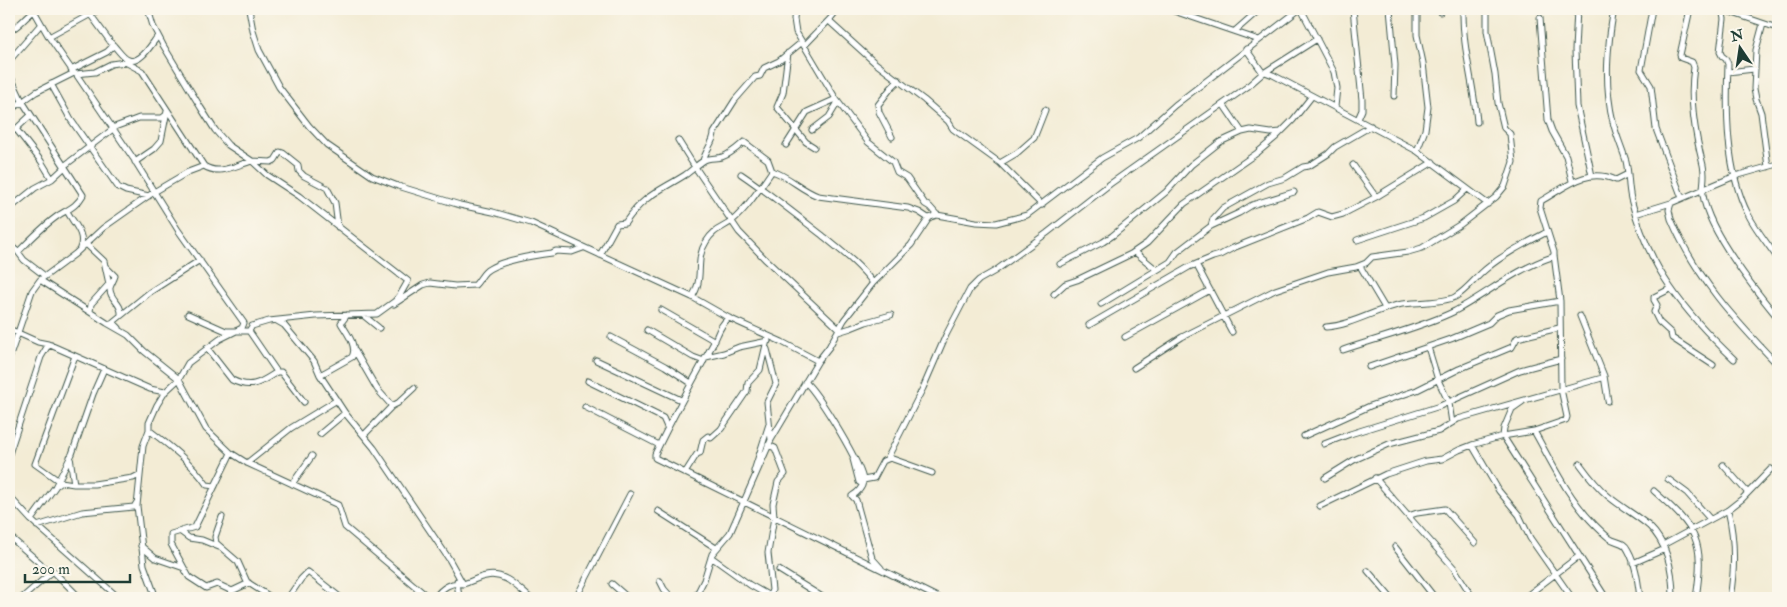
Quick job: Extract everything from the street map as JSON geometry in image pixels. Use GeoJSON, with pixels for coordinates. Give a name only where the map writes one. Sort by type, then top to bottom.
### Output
{"type":"FeatureCollection","features":[{"type":"Feature","properties":{"kind":"street"},"geometry":{"type":"LineString","coordinates":[[49,37],[89,11],[100,9]]}},
{"type":"Feature","properties":{"kind":"street"},"geometry":{"type":"LineString","coordinates":[[148,9],[158,36],[215,130],[228,145],[252,161],[267,175],[299,196],[407,279],[407,283],[400,295],[376,314],[316,316],[258,323],[252,326],[249,331]]}},
{"type":"Feature","properties":{"kind":"street"},"geometry":{"type":"LineString","coordinates":[[249,9],[259,50],[280,87],[309,126],[327,145],[372,176],[460,205],[531,223],[692,297],[729,318],[770,336],[818,361]]}},
{"type":"Feature","properties":{"kind":"street"},"geometry":{"type":"LineString","coordinates":[[795,9],[795,25],[803,44],[837,101],[868,142],[893,162],[897,172],[907,178],[936,215]]}},
{"type":"Feature","properties":{"kind":"street"},"geometry":{"type":"LineString","coordinates":[[703,161],[714,133],[735,100],[752,80],[760,76],[764,68],[779,61],[803,44],[838,9]]}},
{"type":"Feature","properties":{"kind":"street"},"geometry":{"type":"LineString","coordinates":[[1168,9],[1259,40]]}},
{"type":"Feature","properties":{"kind":"street"},"geometry":{"type":"LineString","coordinates":[[1235,31],[1260,9]]}},
{"type":"Feature","properties":{"kind":"street"},"geometry":{"type":"LineString","coordinates":[[695,598],[704,580],[710,557],[716,548],[728,537],[742,501],[770,442],[809,375],[830,347],[852,308],[873,283],[911,245],[929,218],[936,215],[976,222],[996,223],[1027,215],[1102,158],[1138,138],[1175,105],[1300,9],[1334,72],[1337,88],[1335,107]]}},
{"type":"Feature","properties":{"kind":"street"},"geometry":{"type":"LineString","coordinates":[[1353,9],[1362,100],[1362,110],[1358,119]]}},
{"type":"Feature","properties":{"kind":"street"},"geometry":{"type":"LineString","coordinates":[[1390,9],[1395,65],[1394,96]]}},
{"type":"Feature","properties":{"kind":"street"},"geometry":{"type":"LineString","coordinates":[[1417,9],[1417,35],[1423,64],[1428,107],[1425,130],[1418,151]]}},
{"type":"Feature","properties":{"kind":"street"},"geometry":{"type":"LineString","coordinates":[[1463,9],[1464,40],[1472,75],[1477,122]]}},
{"type":"Feature","properties":{"kind":"street"},"geometry":{"type":"LineString","coordinates":[[1134,368],[1182,338],[1275,290],[1328,272],[1366,264],[1372,257],[1422,248],[1461,224],[1496,197],[1505,186],[1513,162],[1510,134],[1504,128],[1498,103],[1496,74],[1487,32],[1487,9]]}},
{"type":"Feature","properties":{"kind":"street"},"geometry":{"type":"LineString","coordinates":[[1577,9],[1575,50],[1577,106],[1592,176]]}},
{"type":"Feature","properties":{"kind":"street"},"geometry":{"type":"LineString","coordinates":[[1614,9],[1607,60],[1608,96],[1613,123],[1628,174],[1630,198],[1635,214],[1650,251],[1670,289],[1691,316],[1734,359]]}},
{"type":"Feature","properties":{"kind":"street"},"geometry":{"type":"LineString","coordinates":[[1652,9],[1641,70],[1651,86],[1656,129],[1682,198]]}},
{"type":"Feature","properties":{"kind":"street"},"geometry":{"type":"LineString","coordinates":[[1690,9],[1680,55],[1681,58],[1692,62],[1694,67],[1692,102],[1695,133],[1705,176],[1703,194],[1706,206],[1711,220],[1733,257],[1778,318]]}},
{"type":"Feature","properties":{"kind":"street"},"geometry":{"type":"LineString","coordinates":[[1714,9],[1722,9],[1777,28],[1778,24]]}},
{"type":"Feature","properties":{"kind":"street"},"geometry":{"type":"LineString","coordinates":[[1722,9],[1724,19],[1720,52],[1728,61],[1727,114],[1735,176],[1747,212],[1778,259]]}},
{"type":"Feature","properties":{"kind":"street"},"geometry":{"type":"LineString","coordinates":[[1743,16],[1746,9]]}},
{"type":"Feature","properties":{"kind":"street"},"geometry":{"type":"LineString","coordinates":[[9,31],[22,22],[33,10],[49,37],[136,162],[148,196],[178,230],[244,323],[242,328],[207,348],[188,363],[179,379],[165,392],[149,424],[149,430],[143,446],[138,501],[144,565],[156,598]]}},
{"type":"Feature","properties":{"kind":"street"},"geometry":{"type":"LineString","coordinates":[[89,11],[112,44],[128,61],[142,71],[167,113],[204,166],[215,171],[237,167],[252,161],[271,162],[275,160],[280,152],[283,153],[298,165],[299,171],[304,176],[327,188],[335,203],[338,227]]}},
{"type":"Feature","properties":{"kind":"street"},"geometry":{"type":"LineString","coordinates":[[1540,18],[1548,120],[1566,156],[1570,182]]}},
{"type":"Feature","properties":{"kind":"street"},"geometry":{"type":"LineString","coordinates":[[830,19],[874,62],[899,80],[948,121],[953,129],[1000,163],[1042,205]]}},
{"type":"Feature","properties":{"kind":"street"},"geometry":{"type":"LineString","coordinates":[[9,61],[41,24]]}},
{"type":"Feature","properties":{"kind":"street"},"geometry":{"type":"LineString","coordinates":[[1763,24],[1756,50],[1754,69],[1755,95],[1761,113],[1768,167]]}},
{"type":"Feature","properties":{"kind":"street"},"geometry":{"type":"LineString","coordinates":[[1761,32],[1770,26]]}},
{"type":"Feature","properties":{"kind":"street"},"geometry":{"type":"LineString","coordinates":[[73,71],[95,72],[116,63],[140,58],[158,36]]}},
{"type":"Feature","properties":{"kind":"street"},"geometry":{"type":"LineString","coordinates":[[863,482],[873,479],[886,459],[923,388],[946,336],[970,289],[979,280],[995,271],[1110,184],[1264,73],[1317,39]]}},
{"type":"Feature","properties":{"kind":"street"},"geometry":{"type":"LineString","coordinates":[[9,111],[22,101],[107,52],[111,49],[112,44]]}},
{"type":"Feature","properties":{"kind":"street"},"geometry":{"type":"LineString","coordinates":[[1246,49],[1264,73],[1335,107],[1418,151],[1488,204]]}},
{"type":"Feature","properties":{"kind":"street"},"geometry":{"type":"LineString","coordinates":[[788,53],[783,93],[777,107],[806,142],[814,147]]}},
{"type":"Feature","properties":{"kind":"street"},"geometry":{"type":"LineString","coordinates":[[1728,72],[1754,69]]}},
{"type":"Feature","properties":{"kind":"street"},"geometry":{"type":"LineString","coordinates":[[9,73],[22,101],[83,195],[79,202],[60,215],[18,252]]}},
{"type":"Feature","properties":{"kind":"street"},"geometry":{"type":"LineString","coordinates":[[892,137],[879,112],[878,105],[899,80]]}},
{"type":"Feature","properties":{"kind":"street"},"geometry":{"type":"LineString","coordinates":[[51,84],[71,120],[118,186],[126,191],[148,196]]}},
{"type":"Feature","properties":{"kind":"street"},"geometry":{"type":"LineString","coordinates":[[1054,294],[1064,284],[1078,280],[1134,252],[1156,235],[1184,204],[1257,153],[1282,132],[1312,96]]}},
{"type":"Feature","properties":{"kind":"street"},"geometry":{"type":"LineString","coordinates":[[786,145],[807,112],[837,101]]}},
{"type":"Feature","properties":{"kind":"street"},"geometry":{"type":"LineString","coordinates":[[812,130],[829,116],[837,101]]}},
{"type":"Feature","properties":{"kind":"street"},"geometry":{"type":"LineString","coordinates":[[1223,104],[1242,132]]}},
{"type":"Feature","properties":{"kind":"street"},"geometry":{"type":"LineString","coordinates":[[1000,163],[1017,153],[1034,138],[1045,110]]}},
{"type":"Feature","properties":{"kind":"street"},"geometry":{"type":"LineString","coordinates":[[9,209],[35,188],[52,179],[65,166],[112,129],[139,118],[162,118],[167,113]]}},
{"type":"Feature","properties":{"kind":"street"},"geometry":{"type":"LineString","coordinates":[[136,162],[154,149],[163,138],[167,113]]}},
{"type":"Feature","properties":{"kind":"street"},"geometry":{"type":"LineString","coordinates":[[16,129],[31,115]]}},
{"type":"Feature","properties":{"kind":"street"},"geometry":{"type":"LineString","coordinates":[[9,126],[12,130],[16,129],[41,161],[52,179]]}},
{"type":"Feature","properties":{"kind":"street"},"geometry":{"type":"LineString","coordinates":[[1211,226],[1223,208],[1268,183],[1285,178],[1303,167],[1309,166],[1328,154],[1335,147],[1371,126]]}},
{"type":"Feature","properties":{"kind":"street"},"geometry":{"type":"LineString","coordinates":[[1060,264],[1112,236],[1166,192],[1191,165],[1220,142],[1251,130],[1271,133],[1282,132]]}},
{"type":"Feature","properties":{"kind":"street"},"geometry":{"type":"LineString","coordinates":[[678,140],[695,168],[753,248],[839,330]]}},
{"type":"Feature","properties":{"kind":"street"},"geometry":{"type":"LineString","coordinates":[[600,256],[617,224],[625,223],[635,208],[649,196],[695,168],[703,161],[713,157],[722,157],[737,150],[744,142],[768,160],[772,171],[818,196],[908,208],[929,218]]}},
{"type":"Feature","properties":{"kind":"street"},"geometry":{"type":"LineString","coordinates":[[1089,325],[1188,267],[1308,218],[1315,213],[1321,212],[1332,217],[1337,216],[1376,197],[1433,162]]}},
{"type":"Feature","properties":{"kind":"street"},"geometry":{"type":"LineString","coordinates":[[1635,214],[1671,203],[1735,176],[1778,164]]}},
{"type":"Feature","properties":{"kind":"street"},"geometry":{"type":"LineString","coordinates":[[1353,165],[1376,197]]}},
{"type":"Feature","properties":{"kind":"street"},"geometry":{"type":"LineString","coordinates":[[9,359],[32,291],[43,278],[86,245],[104,228],[148,196],[188,172],[204,166]]}},
{"type":"Feature","properties":{"kind":"street"},"geometry":{"type":"LineString","coordinates":[[692,297],[698,290],[700,282],[700,261],[706,241],[716,230],[732,221],[761,188],[772,171]]}},
{"type":"Feature","properties":{"kind":"street"},"geometry":{"type":"LineString","coordinates":[[741,174],[845,254],[873,283]]}},
{"type":"Feature","properties":{"kind":"street"},"geometry":{"type":"LineString","coordinates":[[1320,506],[1375,478],[1426,460],[1442,459],[1472,445],[1503,436],[1534,431],[1566,420],[1561,389],[1560,301],[1554,255],[1540,203],[1570,182],[1604,175],[1616,180],[1628,174]]}},
{"type":"Feature","properties":{"kind":"street"},"geometry":{"type":"LineString","coordinates":[[1357,240],[1424,218],[1454,201],[1467,189]]}},
{"type":"Feature","properties":{"kind":"street"},"geometry":{"type":"LineString","coordinates":[[1101,304],[1170,262],[1177,252],[1211,226],[1252,205],[1294,192]]}},
{"type":"Feature","properties":{"kind":"street"},"geometry":{"type":"LineString","coordinates":[[1671,203],[1669,210],[1671,219],[1702,277],[1728,312],[1778,365]]}},
{"type":"Feature","properties":{"kind":"street"},"geometry":{"type":"LineString","coordinates":[[67,211],[80,231],[82,243],[75,254]]}},
{"type":"Feature","properties":{"kind":"street"},"geometry":{"type":"LineString","coordinates":[[1326,328],[1349,323],[1385,308],[1453,298],[1495,262],[1547,232]]}},
{"type":"Feature","properties":{"kind":"street"},"geometry":{"type":"LineString","coordinates":[[9,244],[43,278],[90,312],[123,332]]}},
{"type":"Feature","properties":{"kind":"street"},"geometry":{"type":"LineString","coordinates":[[86,245],[100,256],[106,267],[115,276],[110,287],[112,297],[121,307],[122,314]]}},
{"type":"Feature","properties":{"kind":"street"},"geometry":{"type":"LineString","coordinates":[[391,304],[396,304],[423,285],[430,283],[455,286],[476,284],[483,273],[508,261],[556,251],[572,252],[583,248]]}},
{"type":"Feature","properties":{"kind":"street"},"geometry":{"type":"LineString","coordinates":[[1134,252],[1157,270]]}},
{"type":"Feature","properties":{"kind":"street"},"geometry":{"type":"LineString","coordinates":[[1343,350],[1445,316],[1471,302],[1530,264],[1554,255]]}},
{"type":"Feature","properties":{"kind":"street"},"geometry":{"type":"LineString","coordinates":[[200,260],[150,292],[114,322],[123,332],[179,379],[209,434],[231,454],[248,464],[338,505],[345,527],[429,598]]}},
{"type":"Feature","properties":{"kind":"street"},"geometry":{"type":"LineString","coordinates":[[1196,264],[1232,332]]}},
{"type":"Feature","properties":{"kind":"street"},"geometry":{"type":"LineString","coordinates":[[1360,266],[1385,308]]}},
{"type":"Feature","properties":{"kind":"street"},"geometry":{"type":"LineString","coordinates":[[90,312],[91,304],[109,284],[105,272],[106,267]]}},
{"type":"Feature","properties":{"kind":"street"},"geometry":{"type":"LineString","coordinates":[[1670,289],[1654,297],[1658,305],[1654,312],[1657,318],[1676,342],[1713,365]]}},
{"type":"Feature","properties":{"kind":"street"},"geometry":{"type":"LineString","coordinates":[[1125,337],[1210,290]]}},
{"type":"Feature","properties":{"kind":"street"},"geometry":{"type":"LineString","coordinates":[[1368,367],[1428,348],[1489,323],[1497,315],[1509,310],[1560,301]]}},
{"type":"Feature","properties":{"kind":"street"},"geometry":{"type":"LineString","coordinates":[[662,310],[715,341]]}},
{"type":"Feature","properties":{"kind":"street"},"geometry":{"type":"LineString","coordinates":[[188,314],[226,331],[249,331]]}},
{"type":"Feature","properties":{"kind":"street"},"geometry":{"type":"LineString","coordinates":[[347,314],[340,323],[374,384],[392,406]]}},
{"type":"Feature","properties":{"kind":"street"},"geometry":{"type":"LineString","coordinates":[[363,315],[379,328]]}},
{"type":"Feature","properties":{"kind":"street"},"geometry":{"type":"LineString","coordinates":[[839,330],[891,315]]}},
{"type":"Feature","properties":{"kind":"street"},"geometry":{"type":"LineString","coordinates":[[1580,316],[1598,357],[1604,376],[1608,401]]}},
{"type":"Feature","properties":{"kind":"street"},"geometry":{"type":"LineString","coordinates":[[729,318],[722,324],[715,341],[681,400],[659,445],[655,458],[939,598]]}},
{"type":"Feature","properties":{"kind":"street"},"geometry":{"type":"LineString","coordinates":[[277,321],[284,325],[314,361],[320,375],[345,413],[374,448],[459,575],[459,598]]}},
{"type":"Feature","properties":{"kind":"street"},"geometry":{"type":"LineString","coordinates":[[1304,436],[1365,408],[1417,390],[1512,347],[1517,338],[1559,328]]}},
{"type":"Feature","properties":{"kind":"street"},"geometry":{"type":"LineString","coordinates":[[9,329],[38,342],[51,345],[150,389],[165,392]]}},
{"type":"Feature","properties":{"kind":"street"},"geometry":{"type":"LineString","coordinates":[[647,330],[693,357],[705,359],[739,347],[766,344]]}},
{"type":"Feature","properties":{"kind":"street"},"geometry":{"type":"LineString","coordinates":[[249,331],[277,372],[281,372],[304,402]]}},
{"type":"Feature","properties":{"kind":"street"},"geometry":{"type":"LineString","coordinates":[[685,473],[697,454],[700,453],[703,440],[708,436],[711,438],[721,429],[746,392],[748,383],[761,368],[766,344],[770,336]]}},
{"type":"Feature","properties":{"kind":"street"},"geometry":{"type":"LineString","coordinates":[[611,337],[691,383]]}},
{"type":"Feature","properties":{"kind":"street"},"geometry":{"type":"LineString","coordinates":[[710,557],[771,597],[768,553],[774,517],[773,504],[778,482],[785,474],[775,448],[770,442],[767,402],[776,384],[766,344]]}},
{"type":"Feature","properties":{"kind":"street"},"geometry":{"type":"LineString","coordinates":[[9,454],[41,357],[47,347],[51,345]]}},
{"type":"Feature","properties":{"kind":"street"},"geometry":{"type":"LineString","coordinates":[[207,348],[236,383],[253,386],[277,372]]}},
{"type":"Feature","properties":{"kind":"street"},"geometry":{"type":"LineString","coordinates":[[1428,348],[1438,380],[1449,403],[1452,423]]}},
{"type":"Feature","properties":{"kind":"street"},"geometry":{"type":"LineString","coordinates":[[320,375],[352,357],[355,350]]}},
{"type":"Feature","properties":{"kind":"street"},"geometry":{"type":"LineString","coordinates":[[75,356],[35,464],[60,481],[74,484],[94,484],[133,478],[139,475]]}},
{"type":"Feature","properties":{"kind":"street"},"geometry":{"type":"LineString","coordinates":[[596,360],[681,400]]}},
{"type":"Feature","properties":{"kind":"street"},"geometry":{"type":"LineString","coordinates":[[1324,444],[1449,403],[1520,370],[1561,360]]}},
{"type":"Feature","properties":{"kind":"street"},"geometry":{"type":"LineString","coordinates":[[31,520],[60,481],[104,369]]}},
{"type":"Feature","properties":{"kind":"street"},"geometry":{"type":"LineString","coordinates":[[809,375],[810,386]]}},
{"type":"Feature","properties":{"kind":"street"},"geometry":{"type":"LineString","coordinates":[[1325,478],[1354,460],[1389,444],[1440,431],[1458,418],[1604,376]]}},
{"type":"Feature","properties":{"kind":"street"},"geometry":{"type":"LineString","coordinates":[[588,381],[663,418],[667,428]]}},
{"type":"Feature","properties":{"kind":"street"},"geometry":{"type":"LineString","coordinates":[[805,382],[827,410],[859,466],[863,482],[861,488],[852,496],[856,500],[872,558],[884,572]]}},
{"type":"Feature","properties":{"kind":"street"},"geometry":{"type":"LineString","coordinates":[[364,435],[392,406],[414,388]]}},
{"type":"Feature","properties":{"kind":"street"},"geometry":{"type":"LineString","coordinates":[[1526,398],[1512,409],[1504,428],[1503,436],[1606,598]]}},
{"type":"Feature","properties":{"kind":"street"},"geometry":{"type":"LineString","coordinates":[[248,464],[291,428],[337,400]]}},
{"type":"Feature","properties":{"kind":"street"},"geometry":{"type":"LineString","coordinates":[[585,407],[659,445]]}},
{"type":"Feature","properties":{"kind":"street"},"geometry":{"type":"LineString","coordinates":[[320,434],[345,413]]}},
{"type":"Feature","properties":{"kind":"street"},"geometry":{"type":"LineString","coordinates":[[753,480],[754,470],[769,424]]}},
{"type":"Feature","properties":{"kind":"street"},"geometry":{"type":"LineString","coordinates":[[149,430],[200,474],[207,485],[215,486]]}},
{"type":"Feature","properties":{"kind":"street"},"geometry":{"type":"LineString","coordinates":[[1534,431],[1561,480],[1581,510],[1610,538],[1625,545],[1633,563],[1640,598]]}},
{"type":"Feature","properties":{"kind":"street"},"geometry":{"type":"LineString","coordinates":[[1472,445],[1499,491],[1519,515],[1530,538],[1572,598]]}},
{"type":"Feature","properties":{"kind":"street"},"geometry":{"type":"LineString","coordinates":[[231,454],[195,527],[173,533],[170,537],[175,553],[189,577],[206,588],[217,584],[232,592]]}},
{"type":"Feature","properties":{"kind":"street"},"geometry":{"type":"LineString","coordinates":[[292,484],[312,456]]}},
{"type":"Feature","properties":{"kind":"street"},"geometry":{"type":"LineString","coordinates":[[70,457],[74,484]]}},
{"type":"Feature","properties":{"kind":"street"},"geometry":{"type":"LineString","coordinates":[[886,459],[894,459],[932,473]]}},
{"type":"Feature","properties":{"kind":"street"},"geometry":{"type":"LineString","coordinates":[[679,470],[692,462]]}},
{"type":"Feature","properties":{"kind":"street"},"geometry":{"type":"LineString","coordinates":[[1580,464],[1601,490],[1650,527],[1664,547],[1672,573],[1673,598]]}},
{"type":"Feature","properties":{"kind":"street"},"geometry":{"type":"LineString","coordinates":[[1724,465],[1748,493]]}},
{"type":"Feature","properties":{"kind":"street"},"geometry":{"type":"LineString","coordinates":[[1633,563],[1728,510],[1771,469]]}},
{"type":"Feature","properties":{"kind":"street"},"geometry":{"type":"LineString","coordinates":[[1375,478],[1454,568],[1474,598]]}},
{"type":"Feature","properties":{"kind":"street"},"geometry":{"type":"LineString","coordinates":[[1668,479],[1687,493],[1710,519]]}},
{"type":"Feature","properties":{"kind":"street"},"geometry":{"type":"LineString","coordinates":[[1654,491],[1679,513],[1691,529],[1696,540],[1700,563],[1696,598]]}},
{"type":"Feature","properties":{"kind":"street"},"geometry":{"type":"LineString","coordinates":[[579,597],[630,494]]}},
{"type":"Feature","properties":{"kind":"street"},"geometry":{"type":"LineString","coordinates":[[9,496],[37,526],[120,598]]}},
{"type":"Feature","properties":{"kind":"street"},"geometry":{"type":"LineString","coordinates":[[37,526],[82,512],[134,507],[138,501]]}},
{"type":"Feature","properties":{"kind":"street"},"geometry":{"type":"LineString","coordinates":[[1408,516],[1445,509],[1475,543]]}},
{"type":"Feature","properties":{"kind":"street"},"geometry":{"type":"LineString","coordinates":[[1728,510],[1733,531],[1730,598]]}},
{"type":"Feature","properties":{"kind":"street"},"geometry":{"type":"LineString","coordinates":[[658,511],[716,548]]}},
{"type":"Feature","properties":{"kind":"street"},"geometry":{"type":"LineString","coordinates":[[222,517],[215,539],[216,543],[238,562],[243,576],[249,583],[272,598]]}},
{"type":"Feature","properties":{"kind":"street"},"geometry":{"type":"LineString","coordinates":[[180,532],[189,538],[202,540],[220,547]]}},
{"type":"Feature","properties":{"kind":"street"},"geometry":{"type":"LineString","coordinates":[[9,536],[50,574]]}},
{"type":"Feature","properties":{"kind":"street"},"geometry":{"type":"LineString","coordinates":[[141,545],[155,558],[184,568]]}},
{"type":"Feature","properties":{"kind":"street"},"geometry":{"type":"LineString","coordinates":[[1395,547],[1435,598]]}},
{"type":"Feature","properties":{"kind":"street"},"geometry":{"type":"LineString","coordinates":[[1524,598],[1579,556]]}},
{"type":"Feature","properties":{"kind":"street"},"geometry":{"type":"LineString","coordinates":[[779,570],[824,598]]}},
{"type":"Feature","properties":{"kind":"street"},"geometry":{"type":"LineString","coordinates":[[22,598],[53,571],[80,598]]}},
{"type":"Feature","properties":{"kind":"street"},"geometry":{"type":"LineString","coordinates":[[1368,571],[1391,598]]}},
{"type":"Feature","properties":{"kind":"street"},"geometry":{"type":"LineString","coordinates":[[288,598],[301,578],[308,572],[341,598]]}},
{"type":"Feature","properties":{"kind":"street"},"geometry":{"type":"LineString","coordinates":[[435,598],[446,587],[495,575],[505,578],[530,598]]}},
{"type":"Feature","properties":{"kind":"street"},"geometry":{"type":"LineString","coordinates":[[660,581],[672,598]]}},
{"type":"Feature","properties":{"kind":"street"},"geometry":{"type":"LineString","coordinates":[[232,592],[249,583]]}},
{"type":"Feature","properties":{"kind":"street"},"geometry":{"type":"LineString","coordinates":[[612,584],[628,598]]}},
{"type":"Feature","properties":{"kind":"street"},"geometry":{"type":"LineString","coordinates":[[1533,591],[1537,598]]}},
{"type":"Feature","properties":{"kind":"street"},"geometry":{"type":"LineString","coordinates":[[232,592],[232,598]]}}]}
